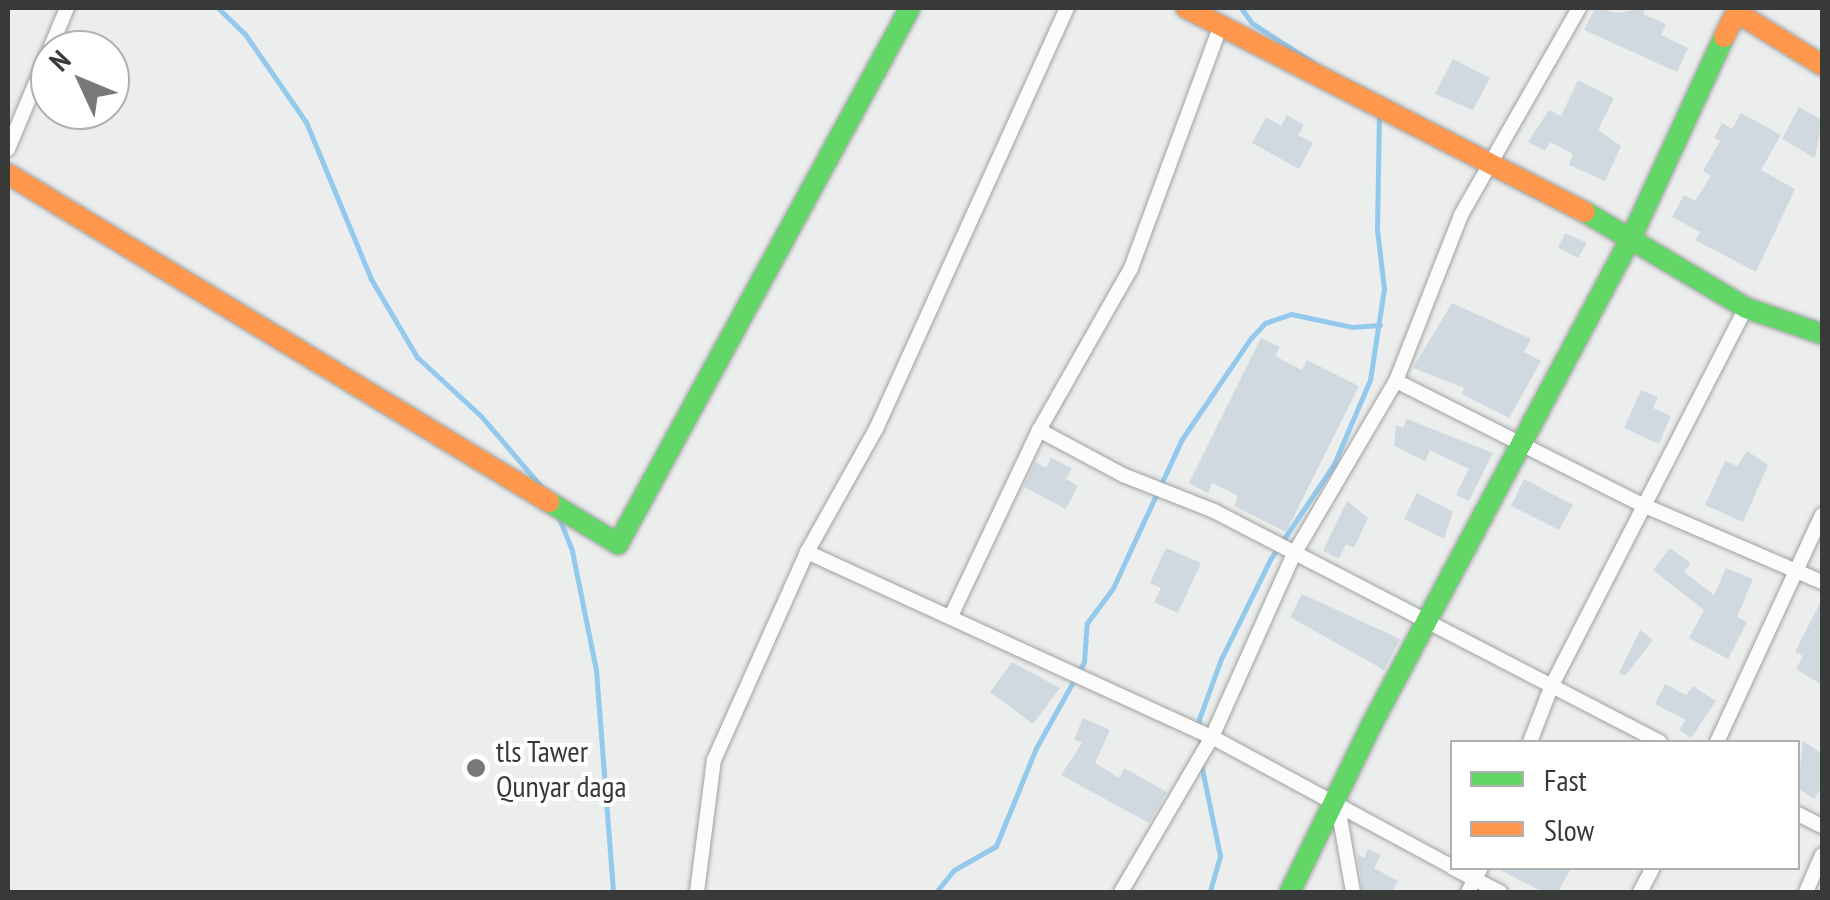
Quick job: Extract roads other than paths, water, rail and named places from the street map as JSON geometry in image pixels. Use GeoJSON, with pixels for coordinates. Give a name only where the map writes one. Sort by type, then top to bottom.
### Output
{"type":"FeatureCollection","features":[{"type":"Feature","properties":{"kind":"street"},"geometry":{"type":"LineString","coordinates":[[8,149],[67,8]]}},
{"type":"Feature","properties":{"kind":"street"},"geometry":{"type":"LineString","coordinates":[[8,174],[618,544],[910,8]]}},
{"type":"Feature","properties":{"kind":"street"},"geometry":{"type":"LineString","coordinates":[[696,892],[714,760],[807,552],[876,429],[1067,8]]}},
{"type":"Feature","properties":{"kind":"street"},"geometry":{"type":"LineString","coordinates":[[1186,8],[1632,236],[1746,308],[1822,334]]}},
{"type":"Feature","properties":{"kind":"street"},"geometry":{"type":"LineString","coordinates":[[1121,892],[1212,737],[1294,554],[1396,381],[1461,214],[1578,8]]}},
{"type":"Feature","properties":{"kind":"street"},"geometry":{"type":"LineString","coordinates":[[1290,892],[1632,236],[1737,10],[1822,65]]}},
{"type":"Feature","properties":{"kind":"street"},"geometry":{"type":"LineString","coordinates":[[951,616],[1039,430],[1132,268],[1220,25]]}},
{"type":"Feature","properties":{"kind":"street"},"geometry":{"type":"LineString","coordinates":[[1531,740],[1552,685],[1746,308]]}},
{"type":"Feature","properties":{"kind":"street"},"geometry":{"type":"LineString","coordinates":[[1396,381],[1643,505],[1822,582]]}},
{"type":"Feature","properties":{"kind":"street"},"geometry":{"type":"LineString","coordinates":[[1039,430],[1431,621],[1656,740]]}},
{"type":"Feature","properties":{"kind":"street"},"geometry":{"type":"LineString","coordinates":[[1718,740],[1822,515]]}},
{"type":"Feature","properties":{"kind":"street"},"geometry":{"type":"LineString","coordinates":[[807,552],[1212,737],[1337,800],[1450,865]]}},
{"type":"Feature","properties":{"kind":"street"},"geometry":{"type":"LineString","coordinates":[[1337,800],[1353,892]]}},
{"type":"Feature","properties":{"kind":"street"},"geometry":{"type":"LineString","coordinates":[[1806,892],[1822,854]]}},
{"type":"Feature","properties":{"kind":"street"},"geometry":{"type":"LineString","coordinates":[[1640,892],[1652,870]]}},
{"type":"Feature","properties":{"kind":"street"},"geometry":{"type":"LineString","coordinates":[[1475,880],[1500,892]]}},
{"type":"Feature","properties":{"kind":"waterway"},"geometry":{"type":"LineString","coordinates":[[218,8],[245,34],[306,122],[371,279],[417,357],[481,416],[545,491]]}},
{"type":"Feature","properties":{"kind":"waterway"},"geometry":{"type":"LineString","coordinates":[[1241,8],[1252,23],[1312,62]]}},
{"type":"Feature","properties":{"kind":"waterway"},"geometry":{"type":"LineString","coordinates":[[1201,748],[1199,719],[1221,659],[1271,558],[1334,464],[1370,380],[1384,289],[1377,229],[1379,115]]}},
{"type":"Feature","properties":{"kind":"waterway"},"geometry":{"type":"LineString","coordinates":[[936,892],[954,870],[996,846],[1036,748],[1084,662],[1087,623],[1113,588],[1182,439],[1251,338],[1265,323],[1291,314],[1352,327],[1380,325]]}},
{"type":"Feature","properties":{"kind":"waterway"},"geometry":{"type":"LineString","coordinates":[[559,518],[572,551],[596,670],[613,892]]}},
{"type":"Feature","properties":{"kind":"waterway"},"geometry":{"type":"LineString","coordinates":[[1201,764],[1220,856],[1210,892]]}},
{"type":"Feature","properties":{"kind":"place","name":"tls Tawer Qunyar daga"},"geometry":{"type":"Point","coordinates":[476,768]}}]}
